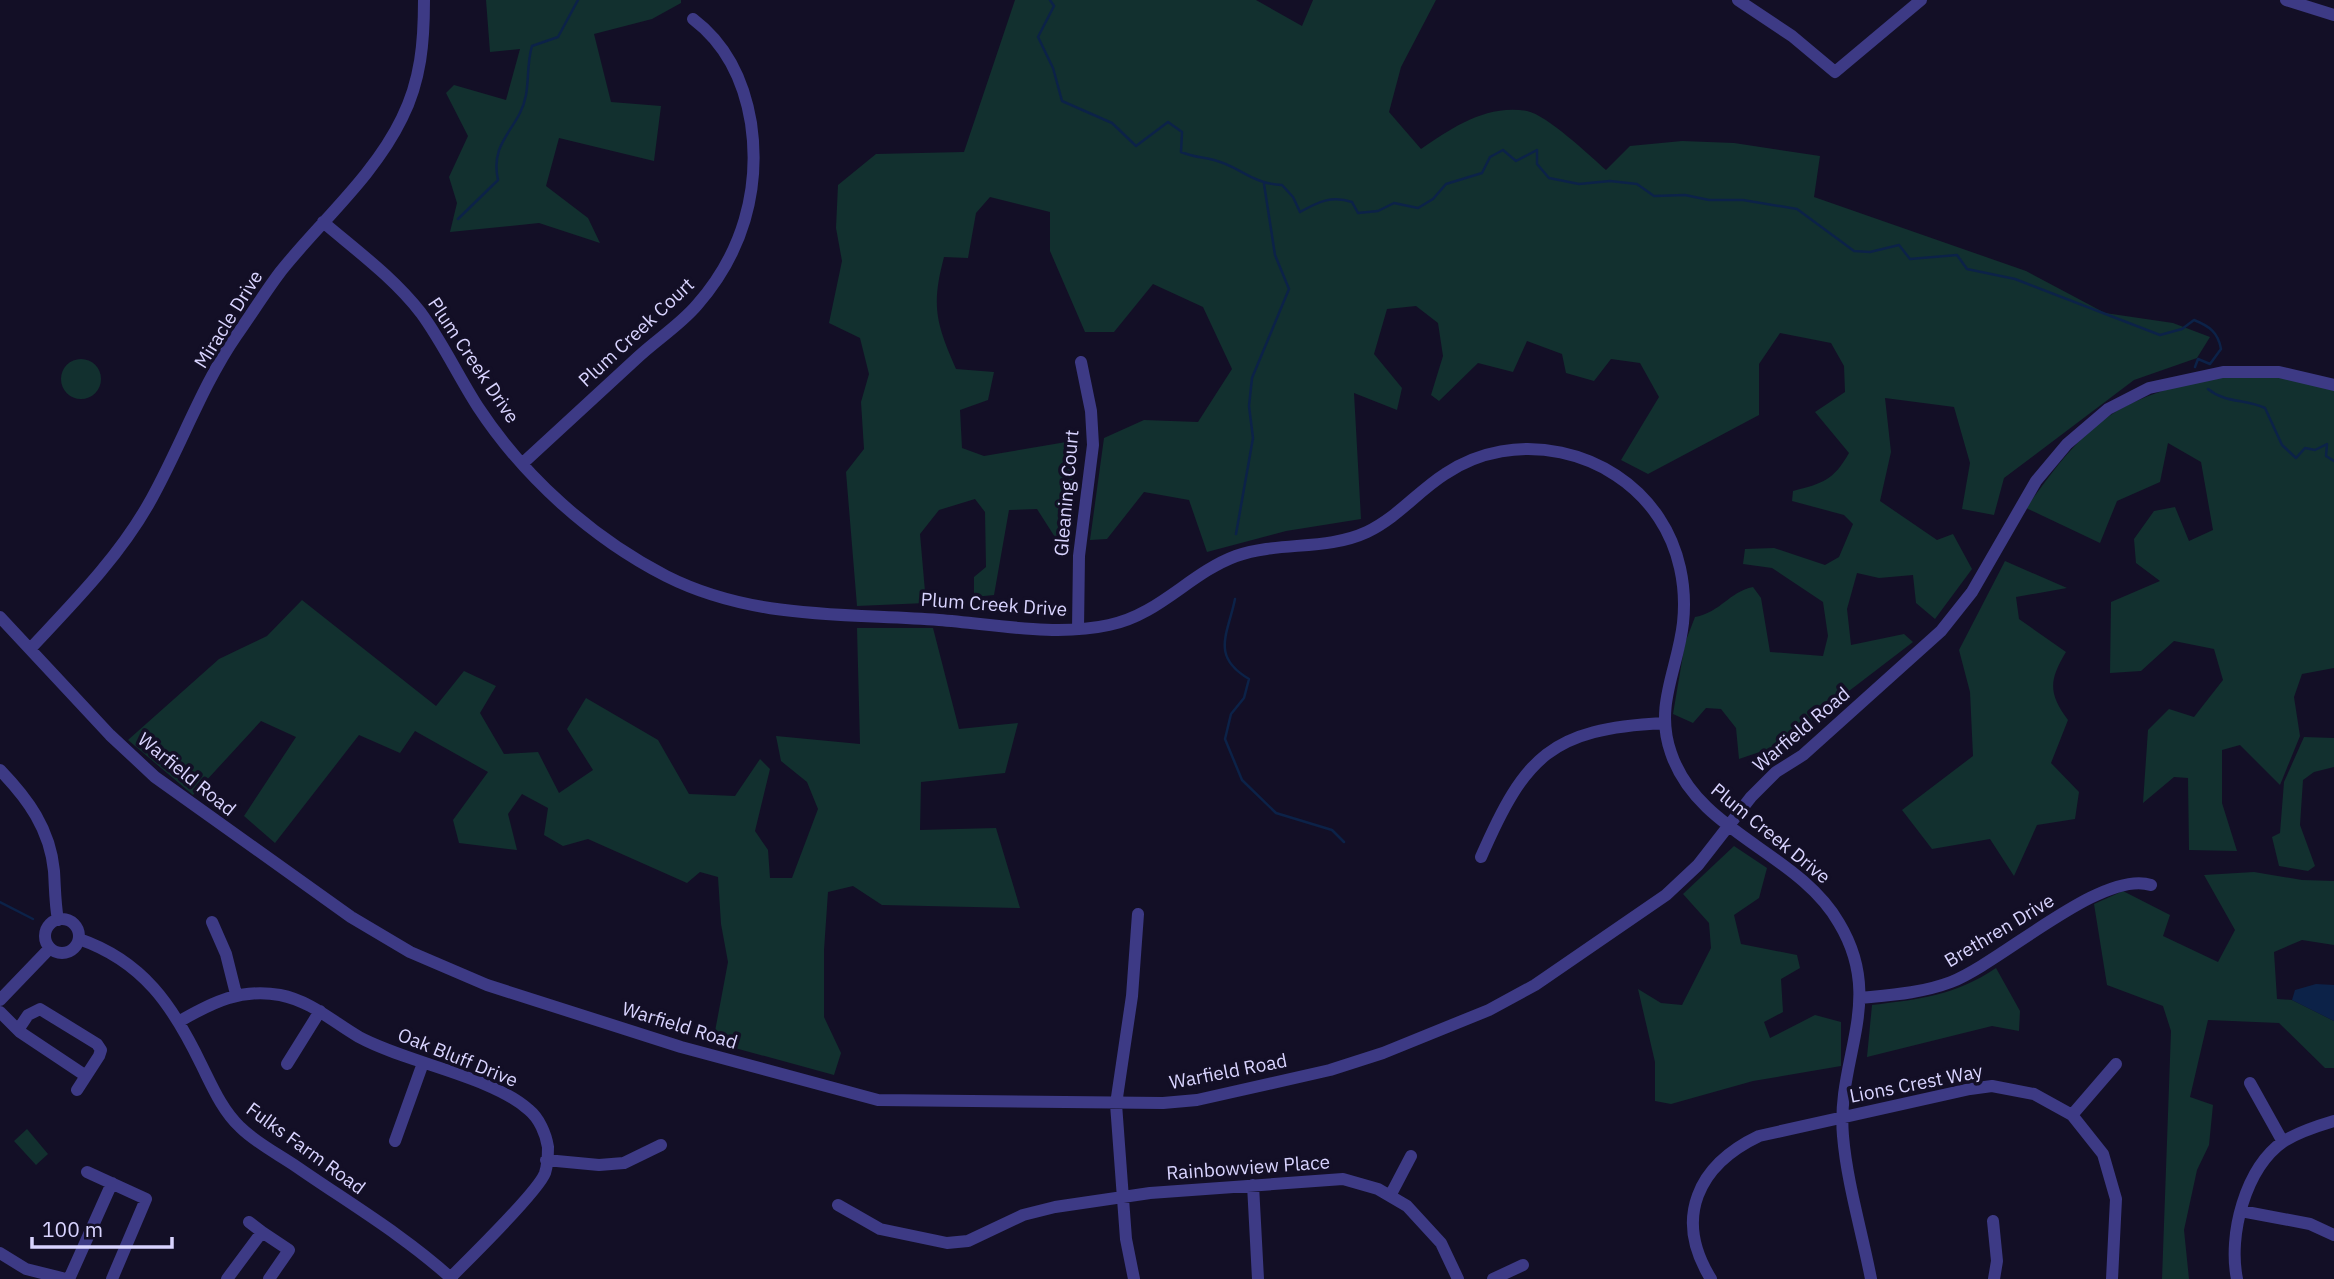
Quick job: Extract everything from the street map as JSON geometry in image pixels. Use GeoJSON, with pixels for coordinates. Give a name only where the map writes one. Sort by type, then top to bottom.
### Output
{"type":"FeatureCollection","features":[{"type":"Feature","properties":{"kind":"street","name":"Miracle Drive"},"geometry":{"type":"LineString","coordinates":[[31,648],[89,587],[126,541],[148,506],[232,341],[280,273],[377,159],[402,118],[421,66],[424,0]]}},
{"type":"Feature","properties":{"kind":"street"},"geometry":{"type":"LineString","coordinates":[[1738,0],[1792,36],[1835,72],[1921,0]]}},
{"type":"Feature","properties":{"kind":"street"},"geometry":{"type":"LineString","coordinates":[[2286,0],[2334,15]]}},
{"type":"Feature","properties":{"kind":"street","name":"Plum Creek Court"},"geometry":{"type":"LineString","coordinates":[[523,463],[695,307],[722,274],[740,236],[754,175],[749,115],[741,86],[721,43],[693,19]]}},
{"type":"Feature","properties":{"kind":"street","name":"Plum Creek Drive"},"geometry":{"type":"LineString","coordinates":[[323,222],[391,281],[416,307],[438,338],[479,409],[523,463],[567,509],[614,545],[670,578],[726,600],[807,615],[909,618],[1078,629],[1110,625],[1142,615],[1213,568],[1237,556],[1270,547],[1328,544],[1364,534],[1399,513],[1445,474],[1476,458],[1495,452],[1536,448],[1571,454],[1608,469],[1639,493],[1663,523],[1679,559],[1684,589],[1683,626],[1666,689],[1663,723],[1671,755],[1684,783],[1703,805],[1802,879],[1829,907],[1852,950],[1861,998],[1858,1035],[1843,1098],[1843,1138],[1871,1279]]}},
{"type":"Feature","properties":{"kind":"street","name":"Gleaning Court"},"geometry":{"type":"LineString","coordinates":[[1078,629],[1079,556],[1093,445],[1091,411],[1081,362]]}},
{"type":"Feature","properties":{"kind":"street","name":"Warfield Road"},"geometry":{"type":"LineString","coordinates":[[0,617],[110,735],[155,778],[243,843],[351,917],[410,952],[487,985],[681,1047],[854,1095],[901,1102],[1006,1100],[1116,1104],[1197,1100],[1330,1070],[1382,1053],[1489,1010],[1535,985],[1666,895],[1698,865],[1776,772],[1803,755],[1941,631],[1972,592],[2036,481],[2067,444],[2108,409],[2149,388],[2232,371],[2278,372],[2334,385]]}},
{"type":"Feature","properties":{"kind":"street"},"geometry":{"type":"LineString","coordinates":[[1481,857],[1511,792],[1548,753],[1572,738],[1597,729],[1663,723]]}},
{"type":"Feature","properties":{"kind":"street"},"geometry":{"type":"LineString","coordinates":[[0,770],[24,796],[44,832],[54,870],[58,920]]}},
{"type":"Feature","properties":{"kind":"street","name":"Brethren Drive"},"geometry":{"type":"LineString","coordinates":[[1861,998],[1911,993],[1951,982],[2100,891],[2128,882],[2151,885]]}},
{"type":"Feature","properties":{"kind":"street"},"geometry":{"type":"LineString","coordinates":[[1135,1279],[1123,1198],[1116,1104],[1132,996],[1138,914]]}},
{"type":"Feature","properties":{"kind":"street"},"geometry":{"type":"LineString","coordinates":[[58,920],[73,924],[79,939],[68,952],[55,952],[50,948],[46,930],[58,920]]}},
{"type":"Feature","properties":{"kind":"street"},"geometry":{"type":"LineString","coordinates":[[212,922],[226,954],[236,994]]}},
{"type":"Feature","properties":{"kind":"street","name":"Fulks Farm Road"},"geometry":{"type":"LineString","coordinates":[[79,939],[97,945],[142,975],[180,1021],[216,1096],[242,1129],[415,1248],[450,1278]]}},
{"type":"Feature","properties":{"kind":"street"},"geometry":{"type":"LineString","coordinates":[[0,1000],[50,948]]}},
{"type":"Feature","properties":{"kind":"street","name":"Oak Bluff Drive"},"geometry":{"type":"LineString","coordinates":[[180,1021],[216,1001],[236,994],[281,995],[320,1011],[374,1045],[509,1095],[530,1110],[541,1124],[548,1148],[545,1173],[534,1191],[450,1278]]}},
{"type":"Feature","properties":{"kind":"street"},"geometry":{"type":"LineString","coordinates":[[18,1030],[28,1014],[40,1009],[97,1044],[101,1050],[99,1056],[77,1090]]}},
{"type":"Feature","properties":{"kind":"street"},"geometry":{"type":"LineString","coordinates":[[287,1064],[320,1011]]}},
{"type":"Feature","properties":{"kind":"street"},"geometry":{"type":"LineString","coordinates":[[0,1012],[18,1030],[86,1076]]}},
{"type":"Feature","properties":{"kind":"street"},"geometry":{"type":"LineString","coordinates":[[395,1141],[423,1063]]}},
{"type":"Feature","properties":{"kind":"street"},"geometry":{"type":"LineString","coordinates":[[2072,1115],[2116,1064]]}},
{"type":"Feature","properties":{"kind":"street"},"geometry":{"type":"LineString","coordinates":[[2250,1083],[2283,1142]]}},
{"type":"Feature","properties":{"kind":"street","name":"Lions Crest Way"},"geometry":{"type":"LineString","coordinates":[[1709,1278],[1696,1246],[1693,1212],[1705,1179],[1713,1166],[1735,1147],[1759,1136],[1992,1086],[2034,1094],[2072,1115],[2103,1154],[2116,1199],[2112,1279]]}},
{"type":"Feature","properties":{"kind":"street"},"geometry":{"type":"LineString","coordinates":[[2237,1279],[2235,1248],[2241,1211],[2253,1178],[2283,1142],[2334,1121]]}},
{"type":"Feature","properties":{"kind":"street"},"geometry":{"type":"LineString","coordinates":[[546,1160],[599,1165],[624,1163],[661,1145]]}},
{"type":"Feature","properties":{"kind":"street"},"geometry":{"type":"LineString","coordinates":[[1390,1196],[1411,1156]]}},
{"type":"Feature","properties":{"kind":"street"},"geometry":{"type":"LineString","coordinates":[[87,1172],[146,1199],[112,1279]]}},
{"type":"Feature","properties":{"kind":"street","name":"Rainbowview Place"},"geometry":{"type":"LineString","coordinates":[[838,1205],[880,1229],[947,1243],[968,1241],[1023,1215],[1055,1207],[1253,1185],[1343,1180],[1378,1189],[1407,1206],[1441,1243],[1458,1279]]}},
{"type":"Feature","properties":{"kind":"street"},"geometry":{"type":"LineString","coordinates":[[0,1253],[26,1269],[67,1279],[112,1183]]}},
{"type":"Feature","properties":{"kind":"street"},"geometry":{"type":"LineString","coordinates":[[1253,1185],[1258,1279]]}},
{"type":"Feature","properties":{"kind":"street"},"geometry":{"type":"LineString","coordinates":[[2241,1211],[2310,1224],[2334,1235]]}},
{"type":"Feature","properties":{"kind":"street"},"geometry":{"type":"LineString","coordinates":[[1993,1221],[1997,1261],[1994,1279]]}},
{"type":"Feature","properties":{"kind":"street"},"geometry":{"type":"LineString","coordinates":[[248,1222],[289,1251],[269,1279]]}},
{"type":"Feature","properties":{"kind":"street"},"geometry":{"type":"LineString","coordinates":[[227,1279],[262,1232]]}},
{"type":"Feature","properties":{"kind":"street"},"geometry":{"type":"LineString","coordinates":[[1493,1279],[1523,1265]]}},
{"type":"Feature","properties":{"kind":"green space"},"geometry":{"type":"Polygon","coordinates":[[[486,0],[681,0],[681,3],[652,19],[594,34],[611,102],[661,106],[654,161],[559,138],[546,186],[588,218],[600,243],[539,223],[450,232],[457,203],[449,177],[468,136],[446,93],[454,85],[506,100],[520,49],[490,52],[486,0]]]}},
{"type":"Feature","properties":{"kind":"green space"},"geometry":{"type":"Polygon","coordinates":[[[1015,0],[1256,0],[1302,26],[1313,0],[1436,0],[1401,67],[1389,112],[1421,149],[1470,119],[1512,110],[1527,111],[1545,120],[1568,136],[1606,170],[1630,146],[1682,141],[1734,143],[1820,156],[1814,197],[2026,271],[2105,313],[2173,323],[2210,337],[2197,358],[2134,380],[2004,478],[1994,515],[1962,509],[1970,463],[1954,407],[1885,398],[1891,452],[1880,501],[1937,540],[1953,534],[1972,569],[1935,619],[1916,603],[1913,575],[1879,578],[1857,573],[1847,609],[1851,645],[1904,634],[1913,642],[1815,717],[1792,741],[1739,759],[1736,728],[1721,709],[1706,708],[1693,723],[1673,714],[1685,643],[1695,617],[1712,611],[1737,593],[1753,587],[1761,598],[1770,652],[1823,656],[1828,636],[1823,602],[1772,568],[1743,564],[1745,549],[1774,548],[1825,565],[1839,557],[1853,524],[1844,515],[1792,501],[1793,491],[1812,486],[1832,475],[1849,453],[1815,412],[1845,392],[1844,366],[1831,343],[1780,333],[1759,364],[1759,415],[1648,474],[1621,460],[1659,397],[1640,363],[1611,359],[1594,381],[1566,373],[1562,354],[1527,341],[1513,372],[1478,363],[1439,401],[1431,395],[1443,356],[1438,323],[1416,306],[1387,309],[1374,354],[1402,388],[1397,410],[1354,393],[1361,519],[1286,531],[1207,552],[1189,500],[1144,492],[1107,539],[1090,540],[1104,438],[1144,420],[1198,422],[1232,369],[1203,307],[1153,284],[1114,332],[1085,332],[1050,251],[1050,212],[990,197],[976,213],[968,258],[944,257],[938,289],[940,326],[956,369],[994,372],[988,400],[960,410],[962,448],[984,456],[1078,440],[1064,544],[1060,545],[1037,509],[1009,510],[994,595],[974,597],[974,577],[986,567],[985,512],[975,499],[939,510],[920,534],[926,603],[857,606],[846,472],[864,449],[861,402],[869,374],[860,338],[829,323],[842,261],[836,228],[838,185],[876,154],[964,152],[1015,0]]]}},
{"type":"Feature","properties":{"kind":"green space"},"geometry":{"type":"Polygon","coordinates":[[[81,359],[95,365],[101,379],[95,393],[81,399],[67,393],[61,379],[67,365],[81,359]]]}},
{"type":"Feature","properties":{"kind":"green space"},"geometry":{"type":"Polygon","coordinates":[[[2242,370],[2334,385],[2334,668],[2302,674],[2294,697],[2300,736],[2280,785],[2240,745],[2222,750],[2222,803],[2237,851],[2189,850],[2188,778],[2174,777],[2143,803],[2148,730],[2169,709],[2194,717],[2223,680],[2214,649],[2174,641],[2141,671],[2110,673],[2111,602],[2160,581],[2136,563],[2134,539],[2154,511],[2175,507],[2189,541],[2213,530],[2201,462],[2168,443],[2160,482],[2117,501],[2100,543],[2026,508],[2074,447],[2109,416],[2157,393],[2242,370]]]}},
{"type":"Feature","properties":{"kind":"green space"},"geometry":{"type":"Polygon","coordinates":[[[2005,561],[2067,588],[2016,597],[2019,619],[2066,652],[2056,671],[2053,686],[2057,702],[2068,720],[2051,763],[2079,792],[2075,819],[2037,825],[2014,876],[1990,839],[1932,849],[1902,810],[1973,756],[1970,692],[1959,650],[2005,561]]]}},
{"type":"Feature","properties":{"kind":"green space"},"geometry":{"type":"Polygon","coordinates":[[[302,600],[436,706],[464,671],[496,686],[480,713],[504,754],[538,752],[559,793],[593,770],[567,729],[586,698],[658,740],[689,794],[735,796],[760,759],[770,769],[755,831],[768,850],[770,878],[792,878],[818,809],[807,782],[781,761],[776,736],[860,744],[857,628],[933,628],[959,729],[1018,723],[1005,773],[921,782],[920,830],[996,828],[1020,908],[882,905],[853,886],[828,892],[824,950],[824,1017],[841,1053],[834,1075],[713,1042],[728,962],[721,924],[718,877],[700,872],[687,883],[588,839],[563,846],[544,835],[548,808],[522,794],[508,814],[517,850],[459,843],[453,820],[488,772],[415,731],[400,753],[359,735],[275,843],[244,816],[296,737],[261,721],[193,795],[128,740],[219,659],[267,636],[302,600]]]}},
{"type":"Feature","properties":{"kind":"green space"},"geometry":{"type":"Polygon","coordinates":[[[2304,737],[2334,738],[2334,767],[2314,772],[2303,780],[2300,825],[2315,866],[2308,871],[2279,866],[2272,837],[2280,833],[2284,782],[2304,737]]]}},
{"type":"Feature","properties":{"kind":"green space"},"geometry":{"type":"Polygon","coordinates":[[[1734,846],[1767,868],[1759,898],[1734,915],[1741,944],[1797,955],[1800,968],[1781,979],[1783,1012],[1764,1022],[1770,1038],[1815,1015],[1841,1022],[1841,1066],[1753,1081],[1671,1104],[1655,1101],[1655,1062],[1638,989],[1661,1003],[1682,1005],[1711,948],[1709,923],[1683,894],[1734,846]]]}},
{"type":"Feature","properties":{"kind":"green space"},"geometry":{"type":"Polygon","coordinates":[[[2254,872],[2302,880],[2334,881],[2334,945],[2302,940],[2274,952],[2277,999],[2292,1000],[2334,1021],[2334,1068],[2325,1068],[2279,1023],[2208,1020],[2190,1097],[2213,1105],[2209,1145],[2197,1170],[2184,1230],[2189,1279],[2162,1279],[2171,1031],[2163,1006],[2107,985],[2094,904],[2123,891],[2170,915],[2163,936],[2218,962],[2235,930],[2204,875],[2254,872]]]}},
{"type":"Feature","properties":{"kind":"green space"},"geometry":{"type":"Polygon","coordinates":[[[1996,968],[2020,1011],[2019,1031],[1992,1026],[1867,1057],[1872,1005],[1936,995],[1966,985],[1996,968]]]}},
{"type":"Feature","properties":{"kind":"green space"},"geometry":{"type":"Polygon","coordinates":[[[27,1129],[48,1154],[36,1165],[14,1141],[27,1129]]]}},
{"type":"Feature","properties":{"kind":"water"},"geometry":{"type":"Polygon","coordinates":[[[2316,984],[2334,985],[2334,1021],[2292,1000],[2295,990],[2316,984]]]}},
{"type":"Feature","properties":{"kind":"waterway"},"geometry":{"type":"LineString","coordinates":[[458,219],[498,180],[496,166],[501,144],[523,107],[532,46],[558,37],[578,0]]}},
{"type":"Feature","properties":{"kind":"waterway"},"geometry":{"type":"LineString","coordinates":[[1050,0],[1054,6],[1038,37],[1053,68],[1062,101],[1112,123],[1136,146],[1168,122],[1182,132],[1181,152],[1223,163],[1262,182],[1282,185],[1293,197],[1300,212],[1332,199],[1352,202],[1358,213],[1378,211],[1394,203],[1418,208],[1433,199],[1446,184],[1482,173],[1490,157],[1503,150],[1516,161],[1537,150],[1537,164],[1549,178],[1579,184],[1610,181],[1637,184],[1654,196],[1685,195],[1709,200],[1743,200],[1797,209],[1854,251],[1870,252],[1899,245],[1910,259],[1957,255],[1967,269],[2015,279],[2160,335],[2182,329],[2194,320],[2212,330],[2221,349],[2210,364],[2198,359],[2195,367]]}},
{"type":"Feature","properties":{"kind":"waterway"},"geometry":{"type":"LineString","coordinates":[[1236,534],[1253,438],[1249,406],[1252,378],[1289,289],[1275,255],[1264,184]]}},
{"type":"Feature","properties":{"kind":"waterway"},"geometry":{"type":"LineString","coordinates":[[2208,389],[2221,397],[2265,408],[2282,445],[2296,458],[2305,448],[2315,450],[2327,444],[2326,456],[2334,461]]}},
{"type":"Feature","properties":{"kind":"waterway"},"geometry":{"type":"LineString","coordinates":[[1235,599],[1226,634],[1226,653],[1229,662],[1249,679],[1244,698],[1231,714],[1225,739],[1242,780],[1276,813],[1332,830],[1344,842]]}},
{"type":"Feature","properties":{"kind":"waterway"},"geometry":{"type":"LineString","coordinates":[[0,902],[33,919]]}}]}
